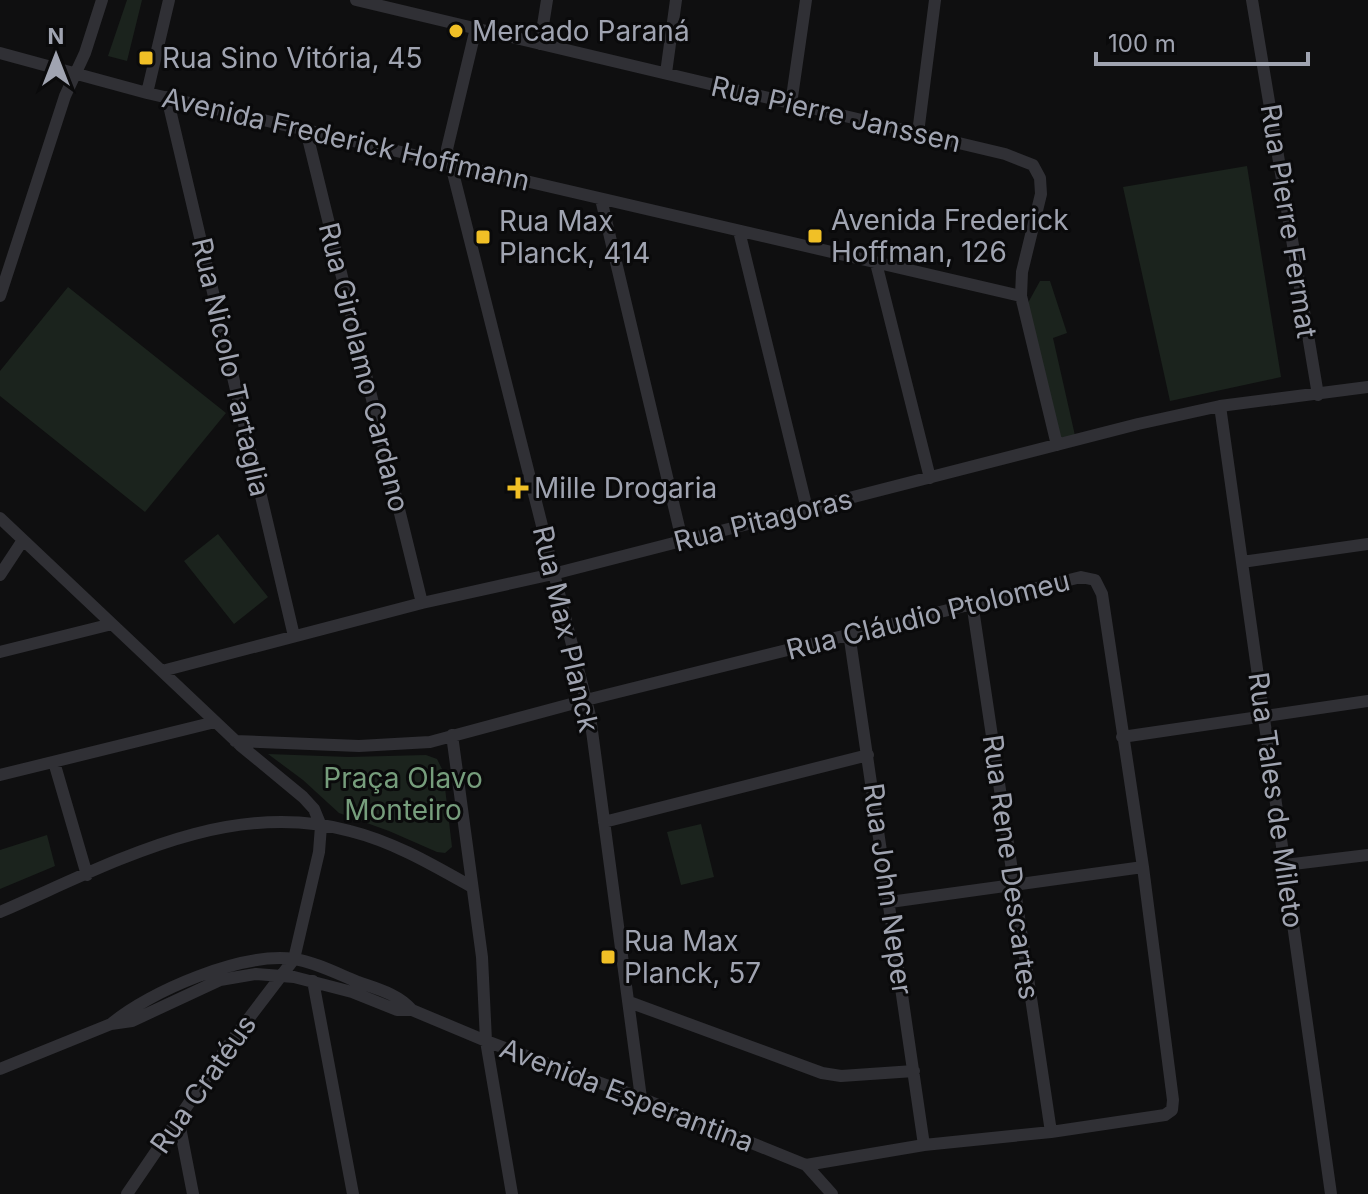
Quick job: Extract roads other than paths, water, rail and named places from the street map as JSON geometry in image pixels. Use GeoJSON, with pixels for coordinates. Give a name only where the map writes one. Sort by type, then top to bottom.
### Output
{"type":"FeatureCollection","features":[{"type":"Feature","properties":{"kind":"street"},"geometry":{"type":"LineString","coordinates":[[0,296],[65,96],[76,75],[102,0]]}},
{"type":"Feature","properties":{"kind":"street"},"geometry":{"type":"LineString","coordinates":[[147,93],[169,0]]}},
{"type":"Feature","properties":{"kind":"street","name":"Rua Pierre Janssen"},"geometry":{"type":"LineString","coordinates":[[356,0],[412,6],[476,28],[1020,158],[1033,165],[1040,178],[1041,194],[1022,272],[1021,296],[1057,445]]}},
{"type":"Feature","properties":{"kind":"street"},"geometry":{"type":"LineString","coordinates":[[540,44],[547,0]]}},
{"type":"Feature","properties":{"kind":"street"},"geometry":{"type":"LineString","coordinates":[[666,73],[676,0]]}},
{"type":"Feature","properties":{"kind":"street"},"geometry":{"type":"LineString","coordinates":[[791,104],[806,0]]}},
{"type":"Feature","properties":{"kind":"street"},"geometry":{"type":"LineString","coordinates":[[918,133],[935,0]]}},
{"type":"Feature","properties":{"kind":"street","name":"Rua Pierre Fermat"},"geometry":{"type":"LineString","coordinates":[[1252,0],[1318,395]]}},
{"type":"Feature","properties":{"kind":"street","name":"Rua Max Planck"},"geometry":{"type":"LineString","coordinates":[[476,28],[447,149],[586,700],[641,1098]]}},
{"type":"Feature","properties":{"kind":"street","name":"Avenida Frederick Hoffmann"},"geometry":{"type":"LineString","coordinates":[[0,53],[147,93],[1021,296]]}},
{"type":"Feature","properties":{"kind":"street","name":"Rua Nicolo Tartaglia"},"geometry":{"type":"LineString","coordinates":[[167,97],[294,636]]}},
{"type":"Feature","properties":{"kind":"street","name":"Rua Girolamo Cardano"},"geometry":{"type":"LineString","coordinates":[[306,130],[422,603]]}},
{"type":"Feature","properties":{"kind":"street"},"geometry":{"type":"LineString","coordinates":[[601,199],[682,540]]}},
{"type":"Feature","properties":{"kind":"street"},"geometry":{"type":"LineString","coordinates":[[739,231],[807,509]]}},
{"type":"Feature","properties":{"kind":"street"},"geometry":{"type":"LineString","coordinates":[[876,263],[930,478]]}},
{"type":"Feature","properties":{"kind":"street","name":"Rua Pitagoras"},"geometry":{"type":"LineString","coordinates":[[162,671],[422,603],[553,574],[1220,406],[1368,387]]}},
{"type":"Feature","properties":{"kind":"street","name":"Rua Tales de Mileto"},"geometry":{"type":"LineString","coordinates":[[1220,406],[1331,1194]]}},
{"type":"Feature","properties":{"kind":"street"},"geometry":{"type":"LineString","coordinates":[[0,518],[235,741],[314,809],[321,826],[319,852],[294,959]]}},
{"type":"Feature","properties":{"kind":"street"},"geometry":{"type":"LineString","coordinates":[[0,575],[23,540]]}},
{"type":"Feature","properties":{"kind":"street"},"geometry":{"type":"LineString","coordinates":[[1242,562],[1368,544]]}},
{"type":"Feature","properties":{"kind":"street","name":"Rua Cláudio Ptolomeu"},"geometry":{"type":"LineString","coordinates":[[235,741],[359,746],[419,743],[972,602],[1081,577],[1095,580],[1102,594],[1143,867],[1172,1110],[1165,1115],[1051,1132],[924,1145],[806,1165]]}},
{"type":"Feature","properties":{"kind":"street","name":"Rua Rene Descartes"},"geometry":{"type":"LineString","coordinates":[[972,602],[1051,1132]]}},
{"type":"Feature","properties":{"kind":"street"},"geometry":{"type":"LineString","coordinates":[[0,652],[112,624]]}},
{"type":"Feature","properties":{"kind":"street","name":"Rua John Neper"},"geometry":{"type":"LineString","coordinates":[[849,633],[924,1145]]}},
{"type":"Feature","properties":{"kind":"street"},"geometry":{"type":"LineString","coordinates":[[1122,737],[1368,701]]}},
{"type":"Feature","properties":{"kind":"street"},"geometry":{"type":"LineString","coordinates":[[0,775],[215,722]]}},
{"type":"Feature","properties":{"kind":"street"},"geometry":{"type":"LineString","coordinates":[[452,735],[482,957],[486,1041],[512,1194]]}},
{"type":"Feature","properties":{"kind":"street"},"geometry":{"type":"LineString","coordinates":[[604,822],[868,755]]}},
{"type":"Feature","properties":{"kind":"street"},"geometry":{"type":"LineString","coordinates":[[54,762],[87,875]]}},
{"type":"Feature","properties":{"kind":"street"},"geometry":{"type":"LineString","coordinates":[[0,912],[165,842],[212,829],[257,822],[292,822],[348,830],[386,842],[472,887]]}},
{"type":"Feature","properties":{"kind":"street"},"geometry":{"type":"LineString","coordinates":[[1285,865],[1368,855]]}},
{"type":"Feature","properties":{"kind":"street"},"geometry":{"type":"LineString","coordinates":[[890,902],[1143,867]]}},
{"type":"Feature","properties":{"kind":"street","name":"Rua Cratéus"},"geometry":{"type":"LineString","coordinates":[[127,1194],[178,1117],[294,959]]}},
{"type":"Feature","properties":{"kind":"street","name":"Avenida Esperantina"},"geometry":{"type":"LineString","coordinates":[[111,1024],[126,1011],[215,968],[294,959],[401,998],[412,1010]]}},
{"type":"Feature","properties":{"kind":"street","name":"Avenida Esperantina"},"geometry":{"type":"LineString","coordinates":[[0,1069],[111,1024],[132,1021],[220,980],[256,974],[280,975],[352,992],[397,1010],[412,1010],[641,1098],[806,1165],[832,1194]]}},
{"type":"Feature","properties":{"kind":"street"},"geometry":{"type":"LineString","coordinates":[[313,981],[353,1194]]}},
{"type":"Feature","properties":{"kind":"street"},"geometry":{"type":"LineString","coordinates":[[629,1002],[822,1073],[841,1076],[914,1071]]}},
{"type":"Feature","properties":{"kind":"street"},"geometry":{"type":"LineString","coordinates":[[178,1117],[193,1194]]}},
{"type":"Feature","properties":{"kind":"place","name":"Mercado Paraná"},"geometry":{"type":"Point","coordinates":[456,31]}},
{"type":"Feature","properties":{"kind":"place","name":"Rua Sino Vitória, 45"},"geometry":{"type":"Point","coordinates":[146,58]}},
{"type":"Feature","properties":{"kind":"place","name":"Avenida Frederick Hoffman, 126"},"geometry":{"type":"Point","coordinates":[815,236]}},
{"type":"Feature","properties":{"kind":"place","name":"Rua Max Planck, 414"},"geometry":{"type":"Point","coordinates":[483,237]}},
{"type":"Feature","properties":{"kind":"place","name":"Mille Drogaria"},"geometry":{"type":"Point","coordinates":[518,488]}},
{"type":"Feature","properties":{"kind":"place","name":"Rua Max Planck, 57"},"geometry":{"type":"Point","coordinates":[608,957]}},
{"type":"Feature","properties":{"kind":"park label","name":"Praça Olavo Monteiro"},"geometry":{"type":"Point","coordinates":[403,794]}}]}
